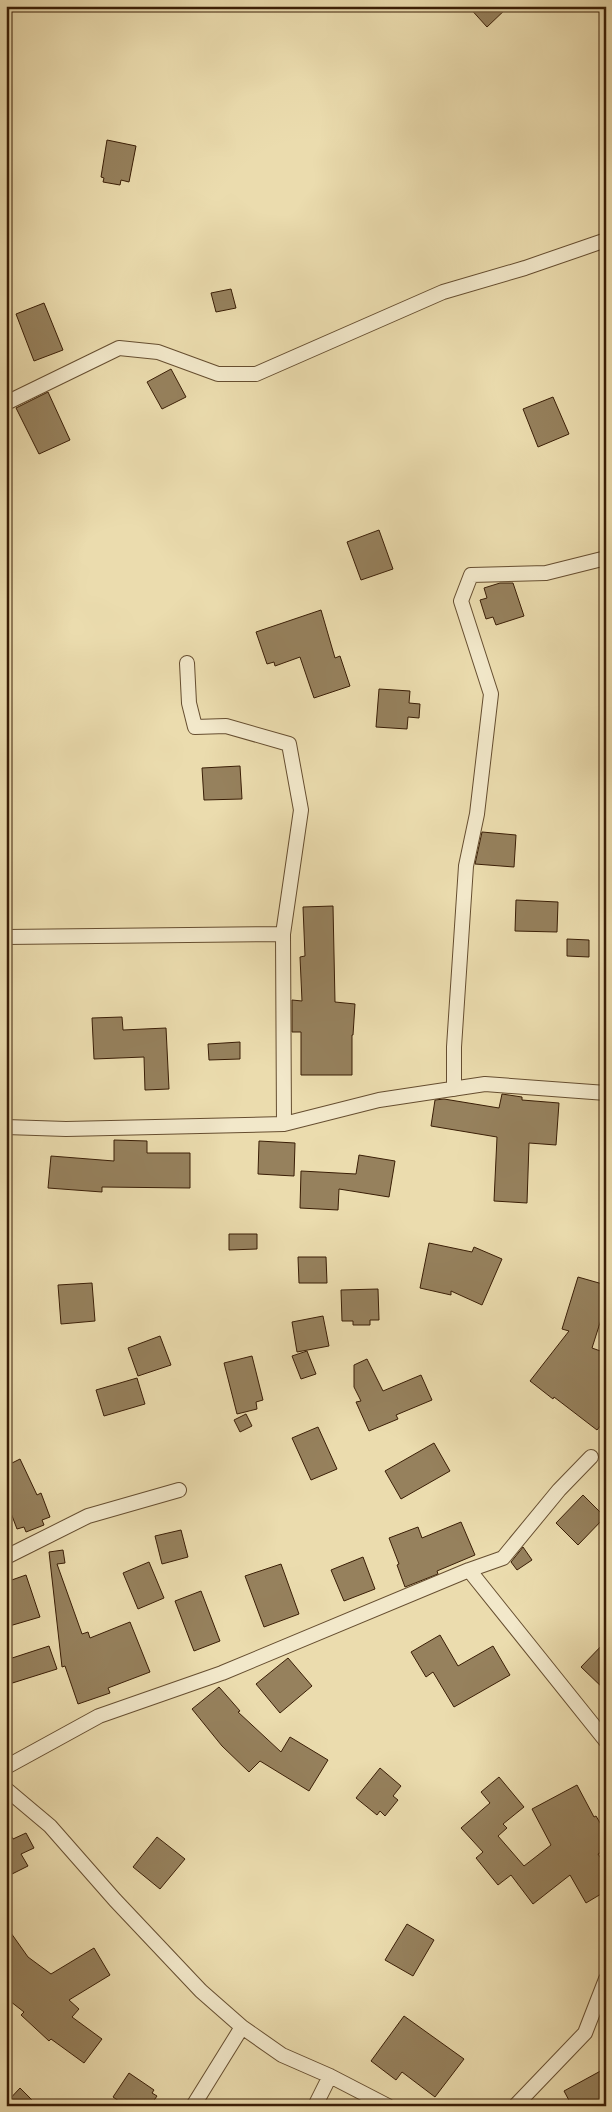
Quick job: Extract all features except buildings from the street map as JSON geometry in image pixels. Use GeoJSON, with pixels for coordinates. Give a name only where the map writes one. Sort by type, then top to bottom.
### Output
{"type":"FeatureCollection","features":[{"type":"Feature","properties":{"kind":"street"},"geometry":{"type":"LineString","coordinates":[[6,403],[119,348],[158,352],[218,374],[256,374],[443,292],[525,268],[606,240]]}},
{"type":"Feature","properties":{"kind":"street"},"geometry":{"type":"LineString","coordinates":[[454,1089],[454,1047],[466,866],[477,814],[491,694],[461,602],[471,575],[546,573],[606,558]]}},
{"type":"Feature","properties":{"kind":"street"},"geometry":{"type":"LineString","coordinates":[[187,663],[189,703],[195,727],[226,726],[290,744],[301,810],[283,934],[284,1124]]}},
{"type":"Feature","properties":{"kind":"street"},"geometry":{"type":"LineString","coordinates":[[6,937],[283,934]]}},
{"type":"Feature","properties":{"kind":"street"},"geometry":{"type":"LineString","coordinates":[[6,1127],[66,1129],[284,1124],[379,1100],[486,1084],[606,1092]]}},
{"type":"Feature","properties":{"kind":"street"},"geometry":{"type":"LineString","coordinates":[[6,1767],[99,1716],[222,1674],[469,1570],[503,1558],[559,1490],[591,1456]]}},
{"type":"Feature","properties":{"kind":"street"},"geometry":{"type":"LineString","coordinates":[[6,1557],[88,1516],[179,1490]]}},
{"type":"Feature","properties":{"kind":"street"},"geometry":{"type":"LineString","coordinates":[[469,1570],[606,1742]]}},
{"type":"Feature","properties":{"kind":"street"},"geometry":{"type":"LineString","coordinates":[[6,1789],[50,1826],[115,1900],[201,1991],[242,2027],[282,2055],[330,2076],[388,2106]]}},
{"type":"Feature","properties":{"kind":"street"},"geometry":{"type":"LineString","coordinates":[[515,2106],[585,2033],[606,1979]]}},
{"type":"Feature","properties":{"kind":"street"},"geometry":{"type":"LineString","coordinates":[[193,2106],[242,2027]]}},
{"type":"Feature","properties":{"kind":"street"},"geometry":{"type":"LineString","coordinates":[[315,2106],[330,2076]]}}]}
